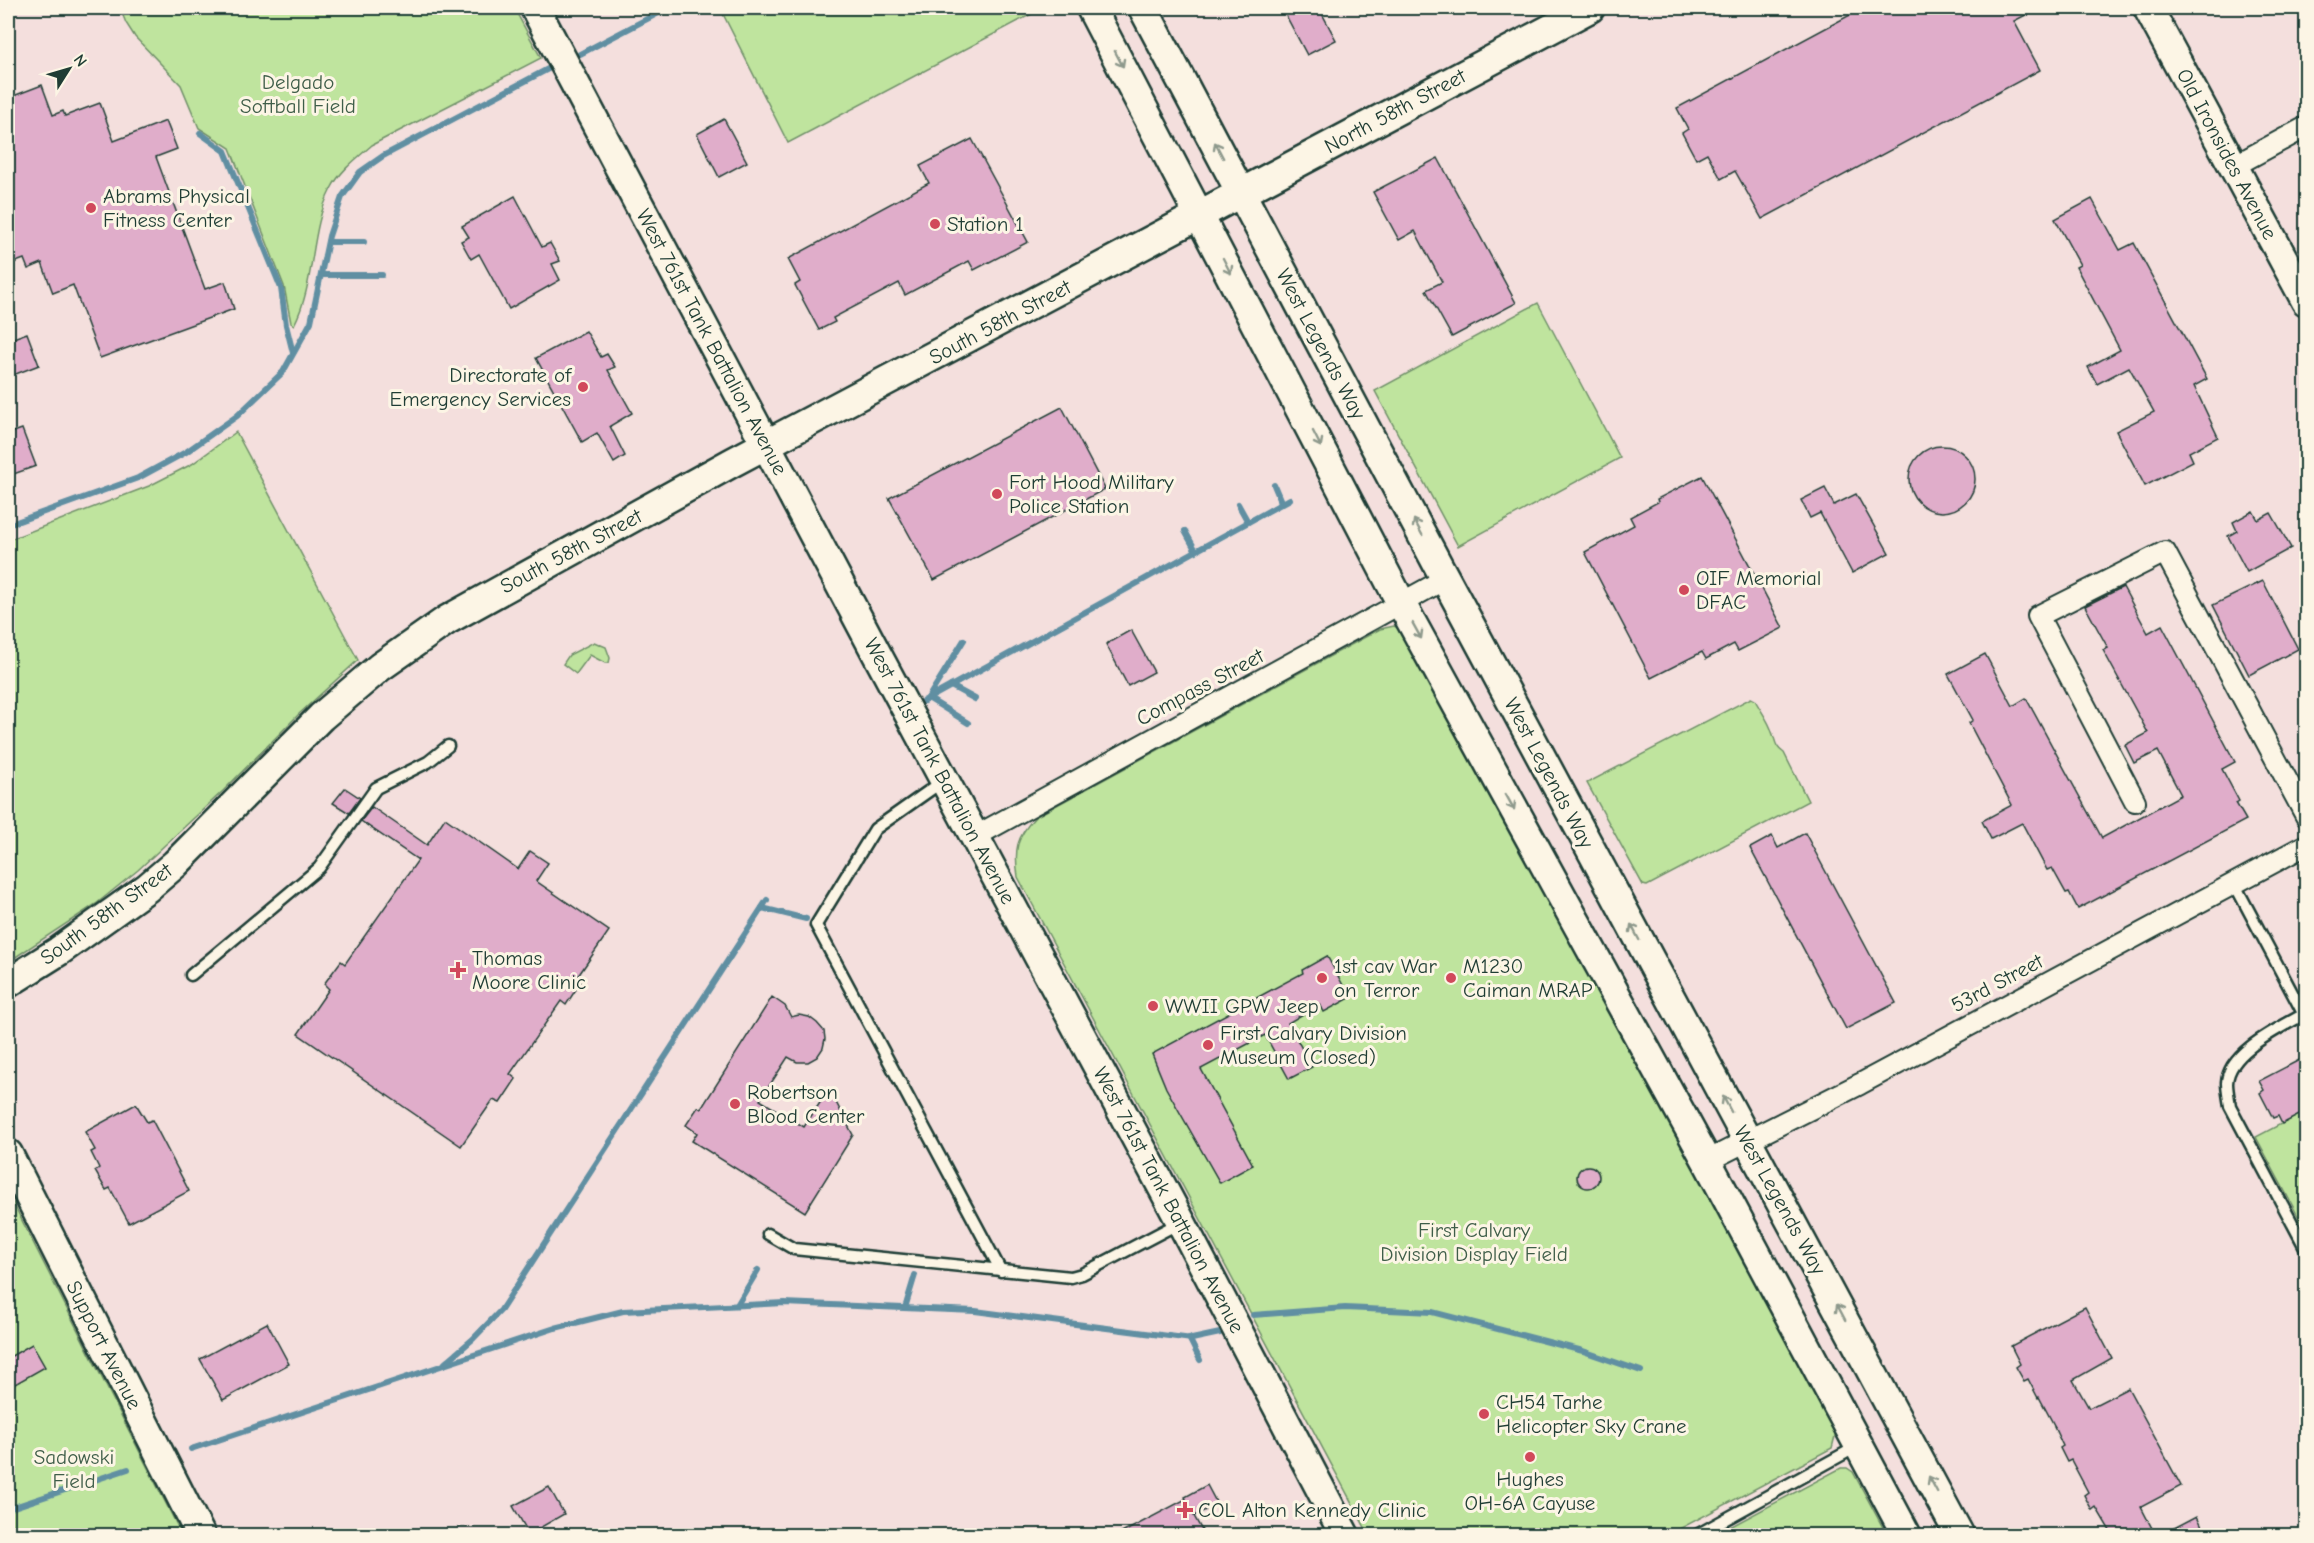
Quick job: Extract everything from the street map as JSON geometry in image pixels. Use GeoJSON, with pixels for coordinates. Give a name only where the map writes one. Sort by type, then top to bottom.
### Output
{"type":"FeatureCollection","features":[{"type":"Feature","properties":{"kind":"street","name":"West 761st Tank Battalion Avenue"},"geometry":{"type":"LineString","coordinates":[[534,8],[1181,1222],[1345,1536]]}},
{"type":"Feature","properties":{"kind":"street"},"geometry":{"type":"LineString","coordinates":[[1091,8],[1201,214],[1401,603],[1707,1161],[1907,1536]]}},
{"type":"Feature","properties":{"kind":"street","name":"West Legends Way"},"geometry":{"type":"LineString","coordinates":[[1143,8],[1445,579],[1960,1536]]}},
{"type":"Feature","properties":{"kind":"street","name":"North 58th Street"},"geometry":{"type":"LineString","coordinates":[[1201,214],[1590,8]]}},
{"type":"Feature","properties":{"kind":"street","name":"Old Ironsides Avenue"},"geometry":{"type":"LineString","coordinates":[[2148,8],[2307,301]]}},
{"type":"Feature","properties":{"kind":"street"},"geometry":{"type":"LineString","coordinates":[[2234,166],[2307,127]]}},
{"type":"Feature","properties":{"kind":"street","name":"South 58th Street"},"geometry":{"type":"LineString","coordinates":[[8,983],[59,951],[147,888],[175,864],[321,717],[380,667],[447,620],[569,551],[1201,214]]}},
{"type":"Feature","properties":{"kind":"street"},"geometry":{"type":"LineString","coordinates":[[2135,801],[2038,616],[2165,552],[2307,816]]}},
{"type":"Feature","properties":{"kind":"street","name":"Compass Street"},"geometry":{"type":"LineString","coordinates":[[976,837],[1445,579]]}},
{"type":"Feature","properties":{"kind":"street","name":"53rd Street"},"geometry":{"type":"LineString","coordinates":[[1707,1161],[1748,1142],[2047,985],[2307,844]]}},
{"type":"Feature","properties":{"kind":"street","name":"Support Avenue"},"geometry":{"type":"LineString","coordinates":[[8,1154],[201,1536]]}},
{"type":"Feature","properties":{"kind":"lane"},"geometry":{"type":"LineString","coordinates":[[191,975],[320,868],[376,788],[428,762],[448,746]]}},
{"type":"Feature","properties":{"kind":"lane"},"geometry":{"type":"LineString","coordinates":[[945,780],[891,815],[875,829],[816,925],[1001,1271]]}},
{"type":"Feature","properties":{"kind":"lane"},"geometry":{"type":"LineString","coordinates":[[2234,883],[2305,1014],[2251,1045],[2239,1057],[2227,1080],[2230,1106],[2307,1249]]}},
{"type":"Feature","properties":{"kind":"lane"},"geometry":{"type":"LineString","coordinates":[[768,1234],[794,1249],[1001,1271],[1071,1276],[1082,1274],[1181,1222]]}},
{"type":"Feature","properties":{"kind":"lane"},"geometry":{"type":"LineString","coordinates":[[1695,1536],[1858,1446]]}},
{"type":"Feature","properties":{"kind":"green space","name":"Delgado Softball Field"},"geometry":{"type":"Polygon","coordinates":[[[120,8],[514,8],[541,58],[372,145],[344,171],[334,183],[324,205],[315,239],[306,292],[294,325],[291,323],[284,286],[230,148],[199,128],[181,85],[135,37],[120,8]]]}},
{"type":"Feature","properties":{"kind":"green space"},"geometry":{"type":"Polygon","coordinates":[[[720,8],[1043,8],[788,143],[720,8]]]}},
{"type":"Feature","properties":{"kind":"green space"},"geometry":{"type":"Polygon","coordinates":[[[1538,303],[1620,458],[1458,546],[1375,391],[1538,303]]]}},
{"type":"Feature","properties":{"kind":"green space"},"geometry":{"type":"Polygon","coordinates":[[[236,432],[358,660],[138,870],[96,904],[8,962],[8,540],[149,486],[192,464],[236,432]]]}},
{"type":"Feature","properties":{"kind":"green space","name":"First Calvary Division Display Field"},"geometry":{"type":"Polygon","coordinates":[[[1394,626],[1407,632],[1836,1432],[1832,1448],[1668,1535],[1369,1535],[1018,877],[1016,859],[1018,844],[1024,831],[1035,817],[1380,629],[1394,626]]]}},
{"type":"Feature","properties":{"kind":"green space"},"geometry":{"type":"Polygon","coordinates":[[[594,642],[606,647],[610,658],[609,663],[590,655],[576,674],[563,664],[569,655],[594,642]]]}},
{"type":"Feature","properties":{"kind":"green space"},"geometry":{"type":"Polygon","coordinates":[[[1751,698],[1755,700],[1767,720],[1777,746],[1784,753],[1808,801],[1647,886],[1643,885],[1587,783],[1751,698]]]}},
{"type":"Feature","properties":{"kind":"green space"},"geometry":{"type":"Polygon","coordinates":[[[2306,1111],[2306,1231],[2256,1137],[2306,1111]]]}},
{"type":"Feature","properties":{"kind":"green space","name":"Sadowski Field"},"geometry":{"type":"Polygon","coordinates":[[[8,1193],[182,1535],[8,1535],[8,1193]]]}},
{"type":"Feature","properties":{"kind":"green space"},"geometry":{"type":"Polygon","coordinates":[[[1841,1468],[1847,1468],[1853,1472],[1887,1535],[1715,1535],[1841,1468]]]}},
{"type":"Feature","properties":{"kind":"building"},"geometry":{"type":"Polygon","coordinates":[[[1282,8],[1319,8],[1336,40],[1307,55],[1282,8]]]}},
{"type":"Feature","properties":{"kind":"building"},"geometry":{"type":"Polygon","coordinates":[[[1863,8],[2039,8],[2014,21],[2040,70],[1762,219],[1735,171],[1721,179],[1707,153],[1696,159],[1682,133],[1688,129],[1677,108],[1863,8]]]}},
{"type":"Feature","properties":{"kind":"building","name":"Abrams Physical Fitness Center"},"geometry":{"type":"Polygon","coordinates":[[[42,85],[53,115],[63,111],[65,116],[100,103],[114,141],[166,121],[177,149],[156,157],[205,289],[225,282],[234,309],[100,358],[73,285],[53,293],[42,263],[28,269],[24,259],[8,265],[8,98],[42,85]]]}},
{"type":"Feature","properties":{"kind":"building"},"geometry":{"type":"Polygon","coordinates":[[[724,119],[747,162],[719,177],[697,134],[724,119]]]}},
{"type":"Feature","properties":{"kind":"building","name":"Station 1"},"geometry":{"type":"Polygon","coordinates":[[[972,139],[1028,242],[974,270],[969,261],[905,295],[899,283],[833,318],[835,322],[819,330],[795,285],[800,282],[788,259],[929,183],[920,166],[972,139]]]}},
{"type":"Feature","properties":{"kind":"building"},"geometry":{"type":"Polygon","coordinates":[[[1438,158],[1516,303],[1452,337],[1426,290],[1442,282],[1415,231],[1399,240],[1373,192],[1438,158]]]}},
{"type":"Feature","properties":{"kind":"building"},"geometry":{"type":"Polygon","coordinates":[[[515,196],[542,247],[550,243],[560,261],[552,264],[560,280],[509,309],[479,254],[471,259],[461,241],[469,237],[462,226],[515,196]]]}},
{"type":"Feature","properties":{"kind":"building"},"geometry":{"type":"Polygon","coordinates":[[[2092,199],[2120,250],[2134,243],[2207,379],[2194,386],[2218,437],[2189,452],[2193,461],[2145,486],[2116,431],[2154,412],[2129,367],[2097,384],[2088,367],[2120,350],[2076,267],[2080,265],[2055,219],[2092,199]]]}},
{"type":"Feature","properties":{"kind":"building","name":"Directorate of Emergency Services"},"geometry":{"type":"Polygon","coordinates":[[[586,331],[601,357],[607,354],[615,367],[608,370],[632,413],[610,426],[625,456],[614,463],[597,433],[582,442],[536,358],[586,331]]]}},
{"type":"Feature","properties":{"kind":"building"},"geometry":{"type":"Polygon","coordinates":[[[27,333],[39,365],[8,377],[8,340],[27,333]]]}},
{"type":"Feature","properties":{"kind":"building","name":"Fort Hood Military Police Station"},"geometry":{"type":"Polygon","coordinates":[[[1062,407],[1105,489],[934,580],[889,498],[1062,407]]]}},
{"type":"Feature","properties":{"kind":"building"},"geometry":{"type":"Polygon","coordinates":[[[22,429],[36,466],[8,476],[8,434],[22,429]]]}},
{"type":"Feature","properties":{"kind":"building"},"geometry":{"type":"Polygon","coordinates":[[[1942,446],[1955,449],[1965,456],[1972,466],[1975,479],[1972,492],[1965,502],[1955,509],[1942,512],[1929,509],[1919,502],[1912,492],[1909,479],[1912,466],[1919,456],[1929,449],[1942,446]]]}},
{"type":"Feature","properties":{"kind":"building","name":"OIF Memorial DFAC"},"geometry":{"type":"Polygon","coordinates":[[[1702,476],[1783,628],[1738,651],[1734,644],[1706,659],[1702,652],[1651,678],[1585,552],[1634,525],[1630,517],[1658,502],[1657,499],[1702,476]]]}},
{"type":"Feature","properties":{"kind":"building"},"geometry":{"type":"Polygon","coordinates":[[[1825,488],[1834,505],[1856,494],[1889,553],[1852,573],[1820,513],[1810,518],[1801,500],[1825,488]]]}},
{"type":"Feature","properties":{"kind":"building"},"geometry":{"type":"Polygon","coordinates":[[[2253,511],[2258,520],[2271,513],[2291,548],[2247,572],[2228,536],[2237,531],[2233,522],[2253,511]]]}},
{"type":"Feature","properties":{"kind":"building"},"geometry":{"type":"Polygon","coordinates":[[[2263,581],[2298,649],[2249,675],[2213,605],[2263,581]]]}},
{"type":"Feature","properties":{"kind":"building"},"geometry":{"type":"Polygon","coordinates":[[[2123,587],[2148,633],[2162,625],[2235,762],[2222,769],[2239,801],[2236,803],[2246,820],[2078,909],[2052,868],[2047,870],[2022,823],[1991,839],[1982,821],[2012,805],[1969,723],[1973,720],[1948,674],[1985,654],[2013,706],[2026,698],[2102,838],[2181,795],[2158,751],[2134,763],[2125,745],[2148,733],[2103,650],[2108,648],[2085,606],[2123,587]]]}},
{"type":"Feature","properties":{"kind":"building"},"geometry":{"type":"Polygon","coordinates":[[[1131,630],[1154,672],[1128,686],[1106,644],[1131,630]]]}},
{"type":"Feature","properties":{"kind":"building"},"geometry":{"type":"Polygon","coordinates":[[[345,788],[360,798],[349,813],[333,803],[345,788]]]}},
{"type":"Feature","properties":{"kind":"building","name":"Thomas Moore Clinic"},"geometry":{"type":"Polygon","coordinates":[[[372,807],[427,845],[445,818],[518,869],[530,851],[548,863],[536,881],[609,931],[578,976],[582,980],[566,1005],[561,1001],[510,1074],[516,1079],[500,1103],[493,1100],[461,1146],[298,1034],[329,989],[324,984],[341,961],[345,964],[418,860],[361,821],[372,807]]]}},
{"type":"Feature","properties":{"kind":"building"},"geometry":{"type":"Polygon","coordinates":[[[1805,833],[1896,1003],[1846,1029],[1750,848],[1772,836],[1778,848],[1805,833]]]}},
{"type":"Feature","properties":{"kind":"building"},"geometry":{"type":"Polygon","coordinates":[[[1327,956],[1350,998],[1324,1012],[1320,1004],[1288,1023],[1312,1067],[1289,1079],[1265,1035],[1201,1069],[1253,1165],[1220,1183],[1166,1088],[1152,1054],[1303,973],[1302,970],[1327,956]]]}},
{"type":"Feature","properties":{"kind":"building","name":"Robertson Blood Center"},"geometry":{"type":"Polygon","coordinates":[[[772,997],[785,1006],[791,1017],[799,1015],[809,1017],[817,1023],[824,1031],[825,1039],[823,1048],[817,1057],[808,1062],[797,1062],[788,1057],[760,1100],[804,1127],[829,1089],[853,1135],[805,1212],[692,1141],[697,1133],[686,1125],[698,1107],[701,1109],[772,997]]]}},
{"type":"Feature","properties":{"kind":"building"},"geometry":{"type":"Polygon","coordinates":[[[2307,1056],[2307,1111],[2282,1124],[2278,1116],[2273,1118],[2260,1093],[2264,1090],[2259,1081],[2307,1056]]]}},
{"type":"Feature","properties":{"kind":"building"},"geometry":{"type":"Polygon","coordinates":[[[136,1104],[147,1122],[152,1120],[189,1191],[129,1223],[110,1188],[106,1190],[95,1171],[99,1168],[91,1152],[95,1150],[85,1132],[136,1104]]]}},
{"type":"Feature","properties":{"kind":"building"},"geometry":{"type":"Polygon","coordinates":[[[1588,1166],[1596,1169],[1599,1177],[1596,1185],[1588,1188],[1580,1185],[1577,1177],[1580,1169],[1588,1166]]]}},
{"type":"Feature","properties":{"kind":"building"},"geometry":{"type":"Polygon","coordinates":[[[2085,1307],[2112,1358],[2073,1380],[2089,1408],[2128,1388],[2181,1486],[2141,1507],[2156,1536],[2113,1536],[2096,1507],[2092,1510],[2084,1495],[2088,1492],[2071,1460],[2067,1462],[2060,1448],[2063,1446],[2055,1427],[2028,1379],[2024,1381],[2016,1367],[2020,1364],[2011,1346],[2085,1307]]]}},
{"type":"Feature","properties":{"kind":"building"},"geometry":{"type":"Polygon","coordinates":[[[267,1323],[289,1364],[223,1400],[200,1359],[267,1323]]]}},
{"type":"Feature","properties":{"kind":"building"},"geometry":{"type":"Polygon","coordinates":[[[32,1344],[45,1367],[8,1388],[8,1358],[32,1344]]]}},
{"type":"Feature","properties":{"kind":"building","name":"COL Alton Kennedy Clinic"},"geometry":{"type":"Polygon","coordinates":[[[1207,1485],[1217,1504],[1194,1516],[1205,1536],[1116,1536],[1186,1499],[1185,1497],[1207,1485]]]}},
{"type":"Feature","properties":{"kind":"building"},"geometry":{"type":"Polygon","coordinates":[[[549,1487],[564,1514],[529,1534],[513,1506],[549,1487]]]}},
{"type":"Feature","properties":{"kind":"building"},"geometry":{"type":"Polygon","coordinates":[[[2197,1516],[2207,1536],[2159,1536],[2197,1516]]]}},
{"type":"Feature","properties":{"kind":"waterway"},"geometry":{"type":"LineString","coordinates":[[580,54],[668,8]]}},
{"type":"Feature","properties":{"kind":"waterway"},"geometry":{"type":"LineString","coordinates":[[8,525],[138,478],[186,452],[237,416],[283,372],[311,322],[329,236],[342,197],[360,172],[383,156],[548,69]]}},
{"type":"Feature","properties":{"kind":"waterway"},"geometry":{"type":"LineString","coordinates":[[200,133],[225,151],[281,288],[286,325],[293,353]]}},
{"type":"Feature","properties":{"kind":"waterway"},"geometry":{"type":"LineString","coordinates":[[328,242],[364,242]]}},
{"type":"Feature","properties":{"kind":"waterway"},"geometry":{"type":"LineString","coordinates":[[321,275],[382,275]]}},
{"type":"Feature","properties":{"kind":"waterway"},"geometry":{"type":"LineString","coordinates":[[1274,485],[1282,504]]}},
{"type":"Feature","properties":{"kind":"waterway"},"geometry":{"type":"LineString","coordinates":[[922,702],[1290,499]]}},
{"type":"Feature","properties":{"kind":"waterway"},"geometry":{"type":"LineString","coordinates":[[1238,504],[1248,522]]}},
{"type":"Feature","properties":{"kind":"waterway"},"geometry":{"type":"LineString","coordinates":[[1185,531],[1196,551]]}},
{"type":"Feature","properties":{"kind":"waterway"},"geometry":{"type":"LineString","coordinates":[[964,640],[928,698],[968,723]]}},
{"type":"Feature","properties":{"kind":"waterway"},"geometry":{"type":"LineString","coordinates":[[951,686],[975,699]]}},
{"type":"Feature","properties":{"kind":"waterway"},"geometry":{"type":"LineString","coordinates":[[445,1363],[473,1339],[501,1310],[767,900]]}},
{"type":"Feature","properties":{"kind":"waterway"},"geometry":{"type":"LineString","coordinates":[[762,908],[806,919]]}},
{"type":"Feature","properties":{"kind":"waterway"},"geometry":{"type":"LineString","coordinates":[[737,1305],[758,1270]]}},
{"type":"Feature","properties":{"kind":"waterway"},"geometry":{"type":"LineString","coordinates":[[905,1308],[915,1275]]}},
{"type":"Feature","properties":{"kind":"waterway"},"geometry":{"type":"LineString","coordinates":[[191,1449],[555,1328],[623,1311],[784,1303],[975,1311],[1192,1339],[1220,1333]]}},
{"type":"Feature","properties":{"kind":"waterway"},"geometry":{"type":"LineString","coordinates":[[1253,1315],[1345,1308],[1432,1312],[1583,1351],[1641,1371]]}},
{"type":"Feature","properties":{"kind":"waterway"},"geometry":{"type":"LineString","coordinates":[[1189,1338],[1200,1360]]}},
{"type":"Feature","properties":{"kind":"waterway"},"geometry":{"type":"LineString","coordinates":[[8,1509],[128,1469]]}},
{"type":"Feature","properties":{"kind":"place","name":"Abrams Physical Fitness Center"},"geometry":{"type":"Point","coordinates":[91,208]}},
{"type":"Feature","properties":{"kind":"place","name":"Station 1"},"geometry":{"type":"Point","coordinates":[935,224]}},
{"type":"Feature","properties":{"kind":"place","name":"Directorate of Emergency Services"},"geometry":{"type":"Point","coordinates":[583,387]}},
{"type":"Feature","properties":{"kind":"place","name":"Fort Hood Military Police Station"},"geometry":{"type":"Point","coordinates":[997,494]}},
{"type":"Feature","properties":{"kind":"place","name":"OIF Memorial DFAC"},"geometry":{"type":"Point","coordinates":[1684,590]}},
{"type":"Feature","properties":{"kind":"place","name":"Thomas Moore Clinic"},"geometry":{"type":"Point","coordinates":[458,970]}},
{"type":"Feature","properties":{"kind":"place","name":"1st cav War on Terror"},"geometry":{"type":"Point","coordinates":[1322,978]}},
{"type":"Feature","properties":{"kind":"place","name":"M1230 Caiman MRAP"},"geometry":{"type":"Point","coordinates":[1451,978]}},
{"type":"Feature","properties":{"kind":"place","name":"WWII GPW Jeep"},"geometry":{"type":"Point","coordinates":[1153,1006]}},
{"type":"Feature","properties":{"kind":"place","name":"First Calvary Division Museum (Closed)"},"geometry":{"type":"Point","coordinates":[1208,1045]}},
{"type":"Feature","properties":{"kind":"place","name":"Robertson Blood Center"},"geometry":{"type":"Point","coordinates":[735,1104]}},
{"type":"Feature","properties":{"kind":"place","name":"CH54 Tarhe Helicopter Sky Crane"},"geometry":{"type":"Point","coordinates":[1484,1414]}},
{"type":"Feature","properties":{"kind":"place","name":"Hughes OH-6A Cayuse"},"geometry":{"type":"Point","coordinates":[1530,1457]}},
{"type":"Feature","properties":{"kind":"place","name":"COL Alton Kennedy Clinic"},"geometry":{"type":"Point","coordinates":[1185,1510]}}]}
